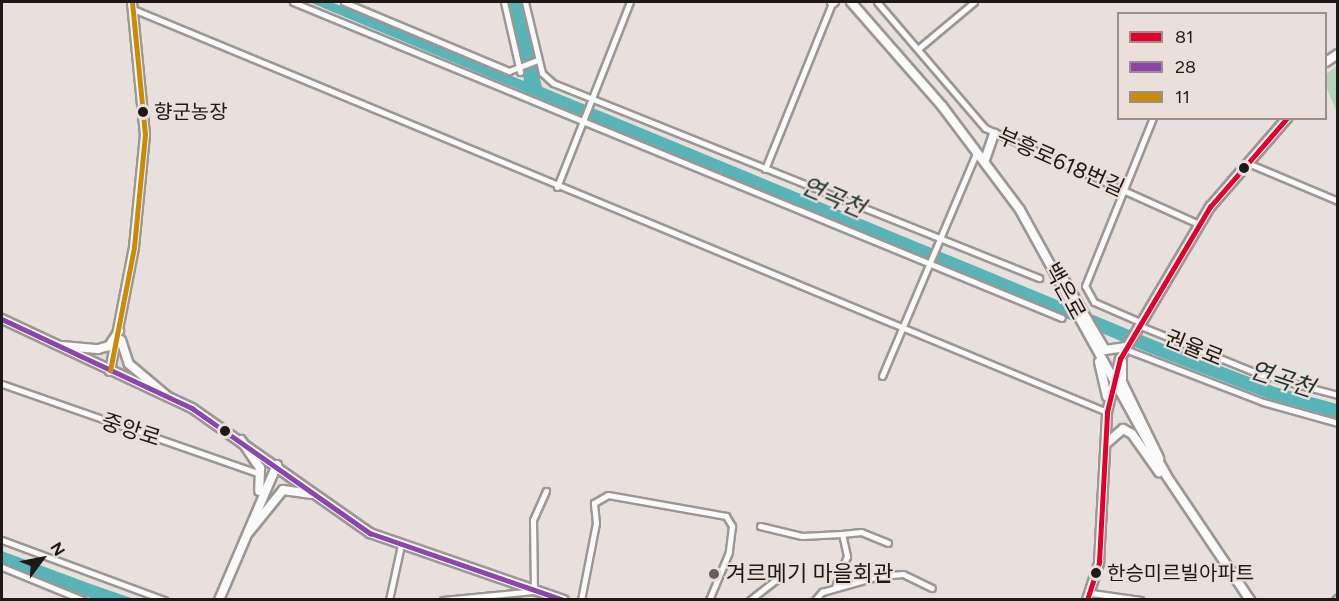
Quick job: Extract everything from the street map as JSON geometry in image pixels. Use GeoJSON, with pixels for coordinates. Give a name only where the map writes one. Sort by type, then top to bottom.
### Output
{"type":"FeatureCollection","features":[{"type":"Feature","properties":{"kind":"main road","name":"백은로"},"geometry":{"type":"LineString","coordinates":[[851,2],[985,160],[1067,289],[1113,382],[1168,479],[1250,600]]}},
{"type":"Feature","properties":{"kind":"main road"},"geometry":{"type":"LineString","coordinates":[[110,371],[120,330],[146,117],[133,5]]}},
{"type":"Feature","properties":{"kind":"main road","name":"권율로"},"geometry":{"type":"LineString","coordinates":[[1139,324],[1199,224],[1285,120]]}},
{"type":"Feature","properties":{"kind":"main road"},"geometry":{"type":"LineString","coordinates":[[985,160],[994,134]]}},
{"type":"Feature","properties":{"kind":"main road"},"geometry":{"type":"LineString","coordinates":[[2,319],[167,396],[241,439],[353,524],[401,544],[564,600]]}},
{"type":"Feature","properties":{"kind":"main road"},"geometry":{"type":"LineString","coordinates":[[1106,411],[1113,382],[1125,349],[1139,324]]}},
{"type":"Feature","properties":{"kind":"main road"},"geometry":{"type":"LineString","coordinates":[[54,345],[98,349],[109,346],[120,330]]}},
{"type":"Feature","properties":{"kind":"main road"},"geometry":{"type":"LineString","coordinates":[[120,330],[124,358],[167,396]]}},
{"type":"Feature","properties":{"kind":"main road"},"geometry":{"type":"LineString","coordinates":[[1091,334],[1110,352],[1125,349]]}},
{"type":"Feature","properties":{"kind":"main road"},"geometry":{"type":"LineString","coordinates":[[1091,334],[1108,391],[1105,483]]}},
{"type":"Feature","properties":{"kind":"main road"},"geometry":{"type":"LineString","coordinates":[[1125,349],[1122,382],[1160,465]]}},
{"type":"Feature","properties":{"kind":"main road"},"geometry":{"type":"LineString","coordinates":[[1089,596],[1105,483],[1108,442],[1123,429],[1168,479]]}},
{"type":"Feature","properties":{"kind":"main road"},"geometry":{"type":"LineString","coordinates":[[241,439],[261,474],[249,532]]}},
{"type":"Feature","properties":{"kind":"main road"},"geometry":{"type":"LineString","coordinates":[[219,600],[277,465]]}},
{"type":"Feature","properties":{"kind":"main road"},"geometry":{"type":"LineString","coordinates":[[249,532],[283,490],[316,495]]}},
{"type":"Feature","properties":{"kind":"street"},"geometry":{"type":"LineString","coordinates":[[293,2],[927,266],[1062,318]]}},
{"type":"Feature","properties":{"kind":"street"},"geometry":{"type":"LineString","coordinates":[[344,2],[509,71],[519,70],[538,60]]}},
{"type":"Feature","properties":{"kind":"street"},"geometry":{"type":"LineString","coordinates":[[504,2],[519,70]]}},
{"type":"Feature","properties":{"kind":"street"},"geometry":{"type":"LineString","coordinates":[[525,2],[538,60],[553,83],[937,240],[1039,278]]}},
{"type":"Feature","properties":{"kind":"street"},"geometry":{"type":"LineString","coordinates":[[557,186],[630,2]]}},
{"type":"Feature","properties":{"kind":"street"},"geometry":{"type":"LineString","coordinates":[[765,170],[833,2]]}},
{"type":"Feature","properties":{"kind":"street","name":"부흥로618번길"},"geometry":{"type":"LineString","coordinates":[[877,2],[994,134],[1199,224]]}},
{"type":"Feature","properties":{"kind":"street"},"geometry":{"type":"LineString","coordinates":[[919,48],[974,2]]}},
{"type":"Feature","properties":{"kind":"street"},"geometry":{"type":"LineString","coordinates":[[133,5],[557,186],[1106,411]]}},
{"type":"Feature","properties":{"kind":"street"},"geometry":{"type":"LineString","coordinates":[[1139,324],[1094,302],[1085,286],[1126,191],[1152,120]]}},
{"type":"Feature","properties":{"kind":"street"},"geometry":{"type":"LineString","coordinates":[[882,376],[900,327],[977,151]]}},
{"type":"Feature","properties":{"kind":"street"},"geometry":{"type":"LineString","coordinates":[[1250,164],[1338,201]]}},
{"type":"Feature","properties":{"kind":"street","name":"권율로"},"geometry":{"type":"LineString","coordinates":[[1139,324],[1274,379],[1338,395]]}},
{"type":"Feature","properties":{"kind":"street","name":"권율로"},"geometry":{"type":"LineString","coordinates":[[1125,349],[1263,402],[1338,423]]}},
{"type":"Feature","properties":{"kind":"street","name":"중앙로"},"geometry":{"type":"LineString","coordinates":[[2,384],[261,474]]}},
{"type":"Feature","properties":{"kind":"street"},"geometry":{"type":"LineString","coordinates":[[443,600],[534,591],[533,520],[546,491]]}},
{"type":"Feature","properties":{"kind":"street"},"geometry":{"type":"LineString","coordinates":[[581,600],[595,531],[594,504],[608,495],[726,516],[732,526],[729,552],[709,600]]}},
{"type":"Feature","properties":{"kind":"street"},"geometry":{"type":"LineString","coordinates":[[760,526],[802,536],[861,532],[888,543]]}},
{"type":"Feature","properties":{"kind":"street"},"geometry":{"type":"LineString","coordinates":[[835,588],[848,556],[842,534]]}},
{"type":"Feature","properties":{"kind":"street"},"geometry":{"type":"LineString","coordinates":[[2,540],[164,600]]}},
{"type":"Feature","properties":{"kind":"street"},"geometry":{"type":"LineString","coordinates":[[389,600],[401,544]]}},
{"type":"Feature","properties":{"kind":"street"},"geometry":{"type":"LineString","coordinates":[[2,567],[83,600]]}},
{"type":"Feature","properties":{"kind":"street"},"geometry":{"type":"LineString","coordinates":[[815,600],[835,588],[903,574],[932,588]]}},
{"type":"Feature","properties":{"kind":"street"},"geometry":{"type":"LineString","coordinates":[[750,600],[778,578]]}},
{"type":"Feature","properties":{"kind":"street"},"geometry":{"type":"LineString","coordinates":[[1089,596],[1141,600]]}},
{"type":"Feature","properties":{"kind":"green space"},"geometry":{"type":"Polygon","coordinates":[[[1337,66],[1337,113],[1327,88],[1327,73],[1337,66]]]}},
{"type":"Feature","properties":{"kind":"water"},"geometry":{"type":"Polygon","coordinates":[[[309,2],[331,2],[524,81],[509,2],[521,2],[542,87],[1166,345],[1275,387],[1337,404],[1337,418],[1269,399],[1147,352],[309,2]]]}},
{"type":"Feature","properties":{"kind":"water"},"geometry":{"type":"Polygon","coordinates":[[[2,551],[134,599],[93,599],[2,563],[2,551]]]}},
{"type":"Feature","properties":{"kind":"transit line","name":"11"},"geometry":{"type":"LineString","coordinates":[[110,371],[134,247],[145,135],[132,2]]}},
{"type":"Feature","properties":{"kind":"transit line","name":"81"},"geometry":{"type":"LineString","coordinates":[[1087,600],[1099,562],[1107,412],[1120,359],[1210,207],[1285,120]]}},
{"type":"Feature","properties":{"kind":"transit line","name":"28"},"geometry":{"type":"LineString","coordinates":[[2,319],[192,408],[370,533],[564,600]]}},
{"type":"Feature","properties":{"kind":"place","name":"향군농장"},"geometry":{"type":"Point","coordinates":[143,112]}},
{"type":"Feature","properties":{"kind":"place","name":"한승미르빌아파트"},"geometry":{"type":"Point","coordinates":[1096,573]}},
{"type":"Feature","properties":{"kind":"place","name":"겨르메기 마을회관"},"geometry":{"type":"Point","coordinates":[714,574]}},
{"type":"Feature","properties":{"kind":"water label","name":"연곡천"},"geometry":{"type":"Point","coordinates":[833,197]}},
{"type":"Feature","properties":{"kind":"water label","name":"연곡천"},"geometry":{"type":"Point","coordinates":[1282,379]}}]}
